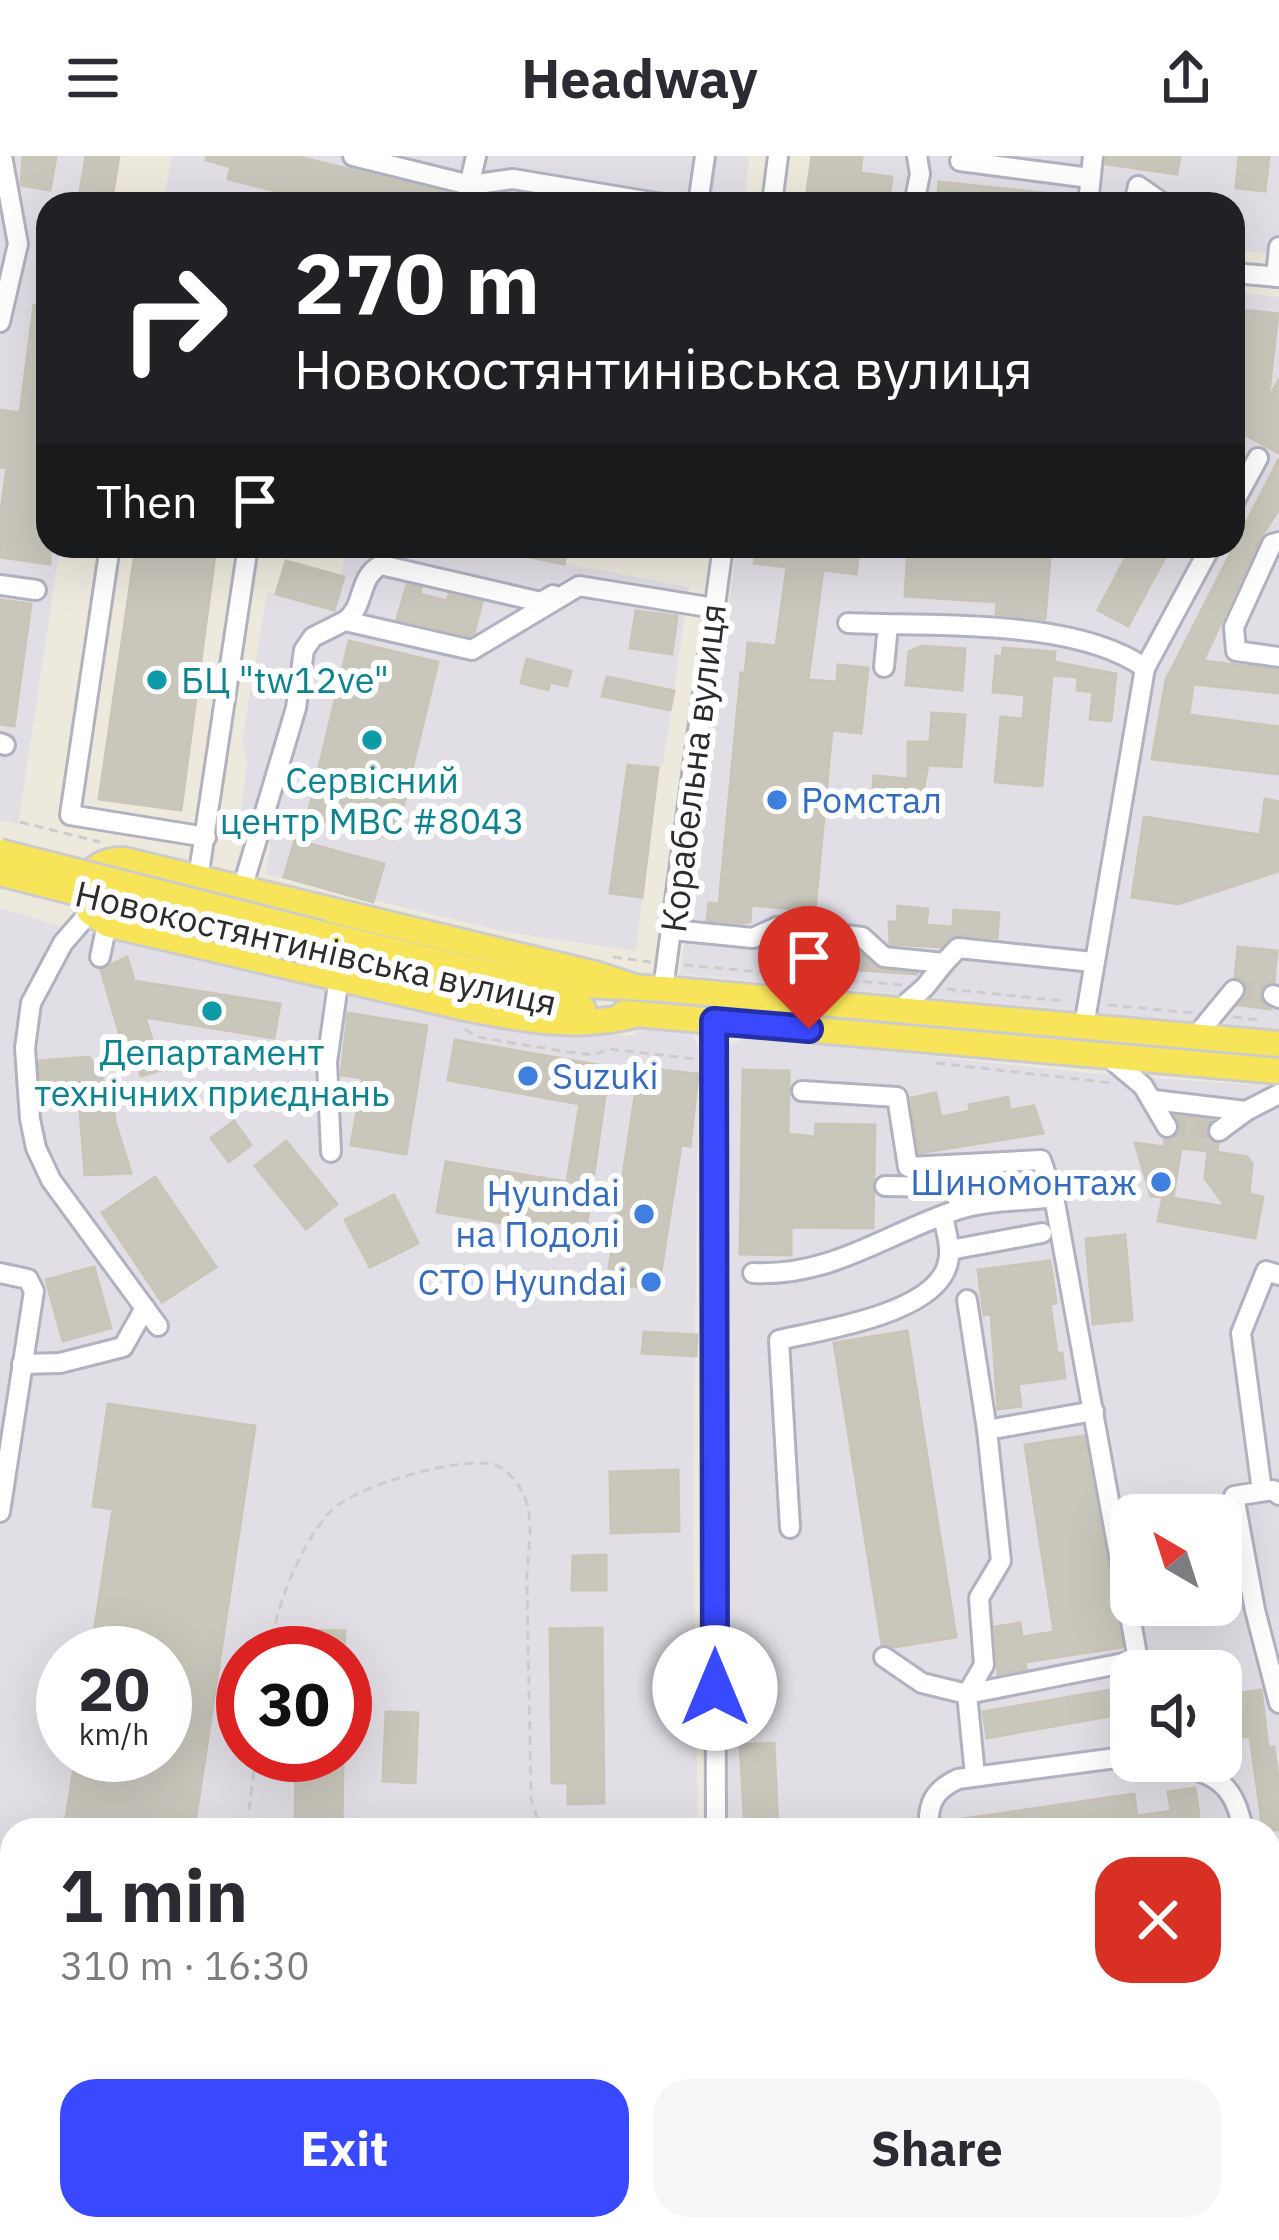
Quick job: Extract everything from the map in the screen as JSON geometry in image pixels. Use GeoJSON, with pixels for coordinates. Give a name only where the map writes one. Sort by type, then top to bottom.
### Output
{"type":"FeatureCollection","features":[{"type":"Feature","properties":{"kind":"main road","name":"Новокостянтинівська вулиця"},"geometry":{"type":"LineString","coordinates":[[0,851],[506,998],[1279,1071]]}},
{"type":"Feature","properties":{"kind":"main road"},"geometry":{"type":"LineString","coordinates":[[635,987],[124,860],[103,861],[88,875],[84,898],[98,918],[503,1016],[575,1023],[638,1014]]}},
{"type":"Feature","properties":{"kind":"main road","name":"Новокостянтинівська вулиця"},"geometry":{"type":"LineString","coordinates":[[0,873],[319,944],[513,980],[635,987],[666,976],[899,1010],[1279,1044]]}},
{"type":"Feature","properties":{"kind":"street"},"geometry":{"type":"LineString","coordinates":[[0,322],[18,244],[2,156]]}},
{"type":"Feature","properties":{"kind":"street"},"geometry":{"type":"LineString","coordinates":[[353,156],[462,192]]}},
{"type":"Feature","properties":{"kind":"street"},"geometry":{"type":"LineString","coordinates":[[468,192],[476,156]]}},
{"type":"Feature","properties":{"kind":"street"},"geometry":{"type":"LineString","coordinates":[[700,192],[705,156]]}},
{"type":"Feature","properties":{"kind":"street"},"geometry":{"type":"LineString","coordinates":[[774,192],[778,156]]}},
{"type":"Feature","properties":{"kind":"street"},"geometry":{"type":"LineString","coordinates":[[916,156],[920,174],[916,192]]}},
{"type":"Feature","properties":{"kind":"street"},"geometry":{"type":"LineString","coordinates":[[1089,192],[1093,156]]}},
{"type":"Feature","properties":{"kind":"street"},"geometry":{"type":"LineString","coordinates":[[960,161],[1090,178]]}},
{"type":"Feature","properties":{"kind":"street"},"geometry":{"type":"LineString","coordinates":[[474,192],[513,179],[591,192]]}},
{"type":"Feature","properties":{"kind":"street"},"geometry":{"type":"LineString","coordinates":[[1245,274],[1277,277],[1279,247]]}},
{"type":"Feature","properties":{"kind":"street"},"geometry":{"type":"LineString","coordinates":[[1245,482],[1258,458]]}},
{"type":"Feature","properties":{"kind":"street"},"geometry":{"type":"LineString","coordinates":[[1279,542],[1272,544],[1234,627],[1236,651],[1279,657]]}},
{"type":"Feature","properties":{"kind":"street"},"geometry":{"type":"LineString","coordinates":[[108,558],[70,815],[206,837]]}},
{"type":"Feature","properties":{"kind":"street"},"geometry":{"type":"LineString","coordinates":[[198,879],[246,558]]}},
{"type":"Feature","properties":{"kind":"street","name":"Корабельна вулиця"},"geometry":{"type":"LineString","coordinates":[[666,976],[721,558]]}},
{"type":"Feature","properties":{"kind":"street"},"geometry":{"type":"LineString","coordinates":[[1084,1026],[1145,668],[1205,558]]}},
{"type":"Feature","properties":{"kind":"street"},"geometry":{"type":"LineString","coordinates":[[242,890],[296,708],[304,650],[322,629],[345,621],[358,608],[364,581],[381,565],[541,602],[572,584],[714,608]]}},
{"type":"Feature","properties":{"kind":"street"},"geometry":{"type":"LineString","coordinates":[[0,585],[35,590]]}},
{"type":"Feature","properties":{"kind":"street"},"geometry":{"type":"LineString","coordinates":[[345,621],[472,650],[579,586]]}},
{"type":"Feature","properties":{"kind":"street"},"geometry":{"type":"LineString","coordinates":[[848,623],[1060,634],[1100,643],[1145,668]]}},
{"type":"Feature","properties":{"kind":"street"},"geometry":{"type":"LineString","coordinates":[[884,668],[888,625]]}},
{"type":"Feature","properties":{"kind":"street"},"geometry":{"type":"LineString","coordinates":[[98,918],[100,957]]}},
{"type":"Feature","properties":{"kind":"street"},"geometry":{"type":"LineString","coordinates":[[98,918],[63,943],[31,1003],[25,1048],[30,1119],[36,1148],[51,1180],[158,1326]]}},
{"type":"Feature","properties":{"kind":"street"},"geometry":{"type":"LineString","coordinates":[[673,930],[753,938],[777,927],[862,937],[884,957],[944,963]]}},
{"type":"Feature","properties":{"kind":"street"},"geometry":{"type":"LineString","coordinates":[[899,1010],[926,987],[958,948],[1093,962]]}},
{"type":"Feature","properties":{"kind":"street"},"geometry":{"type":"LineString","coordinates":[[331,1152],[328,1062],[339,977]]}},
{"type":"Feature","properties":{"kind":"street"},"geometry":{"type":"LineString","coordinates":[[1196,1036],[1234,990]]}},
{"type":"Feature","properties":{"kind":"street"},"geometry":{"type":"LineString","coordinates":[[714,1021],[716,1818]]}},
{"type":"Feature","properties":{"kind":"street"},"geometry":{"type":"LineString","coordinates":[[1106,1055],[1154,1100],[1167,1127]]}},
{"type":"Feature","properties":{"kind":"street"},"geometry":{"type":"LineString","coordinates":[[802,1091],[897,1097],[908,1167],[1041,1160],[1054,1197],[1136,1650]]}},
{"type":"Feature","properties":{"kind":"street"},"geometry":{"type":"LineString","coordinates":[[1219,1131],[1279,1094]]}},
{"type":"Feature","properties":{"kind":"street"},"geometry":{"type":"LineString","coordinates":[[1154,1100],[1246,1111]]}},
{"type":"Feature","properties":{"kind":"street"},"geometry":{"type":"LineString","coordinates":[[790,1528],[779,1340],[895,1312],[943,1276],[950,1250],[952,1187],[885,1186]]}},
{"type":"Feature","properties":{"kind":"street"},"geometry":{"type":"LineString","coordinates":[[753,1274],[788,1275],[952,1213],[1054,1197]]}},
{"type":"Feature","properties":{"kind":"street"},"geometry":{"type":"LineString","coordinates":[[950,1250],[1042,1233]]}},
{"type":"Feature","properties":{"kind":"street"},"geometry":{"type":"LineString","coordinates":[[1279,1275],[1266,1271],[1241,1333],[1271,1493],[1234,1496],[1252,1598],[1279,1703]]}},
{"type":"Feature","properties":{"kind":"street"},"geometry":{"type":"LineString","coordinates":[[0,1273],[28,1279],[34,1291],[0,1512]]}},
{"type":"Feature","properties":{"kind":"street"},"geometry":{"type":"LineString","coordinates":[[967,1300],[1001,1562],[979,1598],[984,1669],[967,1694],[975,1775]]}},
{"type":"Feature","properties":{"kind":"street"},"geometry":{"type":"LineString","coordinates":[[22,1364],[60,1363],[123,1347],[146,1308]]}},
{"type":"Feature","properties":{"kind":"street"},"geometry":{"type":"LineString","coordinates":[[987,1430],[1094,1412]]}},
{"type":"Feature","properties":{"kind":"street"},"geometry":{"type":"LineString","coordinates":[[884,1657],[922,1683],[967,1694],[1110,1670]]}},
{"type":"Feature","properties":{"kind":"street"},"geometry":{"type":"LineString","coordinates":[[929,1818],[930,1805],[940,1789],[958,1778],[1110,1759]]}},
{"type":"Feature","properties":{"kind":"street"},"geometry":{"type":"LineString","coordinates":[[1220,1782],[1235,1798],[1241,1818]]}},
{"type":"Feature","properties":{"kind":"path"},"geometry":{"type":"LineString","coordinates":[[20,822],[65,835]]}},
{"type":"Feature","properties":{"kind":"path"},"geometry":{"type":"LineString","coordinates":[[666,976],[926,987],[1064,1001]]}},
{"type":"Feature","properties":{"kind":"path"},"geometry":{"type":"LineString","coordinates":[[273,1626],[275,1612],[331,1510],[357,1493],[405,1477],[476,1463],[498,1466],[525,1496],[530,1519],[531,1800],[537,1818]]}},
{"type":"Feature","properties":{"kind":"path"},"geometry":{"type":"LineString","coordinates":[[249,1810],[253,1782]]}},
{"type":"Feature","properties":{"kind":"shaded area"},"geometry":{"type":"Polygon","coordinates":[[[0,156],[119,156],[114,192],[36,192],[36,558],[58,558],[18,824],[0,820],[0,156]]]}},
{"type":"Feature","properties":{"kind":"shaded area"},"geometry":{"type":"Polygon","coordinates":[[[171,156],[749,156],[745,192],[166,192],[171,156]]]}},
{"type":"Feature","properties":{"kind":"shaded area"},"geometry":{"type":"Polygon","coordinates":[[[812,156],[1279,156],[1279,254],[1245,251],[1245,192],[807,192],[812,156]]]}},
{"type":"Feature","properties":{"kind":"shaded area"},"geometry":{"type":"Polygon","coordinates":[[[1245,293],[1279,297],[1279,1029],[680,974],[735,558],[1245,558],[1245,293]]]}},
{"type":"Feature","properties":{"kind":"shaded area"},"geometry":{"type":"Polygon","coordinates":[[[345,558],[536,558],[689,587],[663,764],[658,769],[636,951],[506,932],[265,874],[271,844],[238,836],[247,761],[242,742],[267,592],[334,610],[345,558]]]}},
{"type":"Feature","properties":{"kind":"shaded area"},"geometry":{"type":"Polygon","coordinates":[[[0,908],[67,928],[571,1037],[633,1035],[645,1028],[672,1025],[694,1037],[698,1051],[693,1531],[698,1818],[0,1818],[0,908]]]}},
{"type":"Feature","properties":{"kind":"shaded area"},"geometry":{"type":"Polygon","coordinates":[[[749,1037],[1088,1073],[1279,1087],[1279,1818],[728,1818],[724,1060],[730,1045],[749,1037]]]}},
{"type":"Feature","properties":{"kind":"building"},"geometry":{"type":"Polygon","coordinates":[[[23,156],[56,156],[50,190],[21,185],[23,156]]]}},
{"type":"Feature","properties":{"kind":"building"},"geometry":{"type":"Polygon","coordinates":[[[86,156],[119,156],[113,192],[80,192],[86,156]]]}},
{"type":"Feature","properties":{"kind":"building"},"geometry":{"type":"Polygon","coordinates":[[[207,156],[295,156],[441,192],[280,192],[228,179],[231,167],[206,160],[207,156]]]}},
{"type":"Feature","properties":{"kind":"building"},"geometry":{"type":"Polygon","coordinates":[[[812,156],[862,157],[860,173],[892,177],[890,192],[807,192],[812,156]]]}},
{"type":"Feature","properties":{"kind":"building"},"geometry":{"type":"Polygon","coordinates":[[[1106,156],[1180,156],[1177,174],[1106,164],[1106,156]]]}},
{"type":"Feature","properties":{"kind":"building"},"geometry":{"type":"Polygon","coordinates":[[[1239,156],[1269,156],[1265,191],[1236,188],[1239,156]]]}},
{"type":"Feature","properties":{"kind":"building"},"geometry":{"type":"Polygon","coordinates":[[[939,182],[1034,192],[938,192],[939,182]]]}},
{"type":"Feature","properties":{"kind":"building"},"geometry":{"type":"Polygon","coordinates":[[[36,305],[36,558],[50,558],[50,564],[0,557],[7,468],[0,467],[0,410],[20,413],[36,305]]]}},
{"type":"Feature","properties":{"kind":"building"},"geometry":{"type":"Polygon","coordinates":[[[1245,310],[1278,314],[1268,399],[1279,380],[1279,453],[1245,435],[1245,310]]]}},
{"type":"Feature","properties":{"kind":"building"},"geometry":{"type":"Polygon","coordinates":[[[1279,459],[1279,509],[1260,538],[1203,661],[1279,670],[1279,693],[1193,684],[1189,715],[1279,727],[1279,774],[1152,759],[1166,680],[1228,558],[1245,558],[1245,525],[1279,459]]]}},
{"type":"Feature","properties":{"kind":"building","name":"БЦ \"tw12ve\""},"geometry":{"type":"Polygon","coordinates":[[[134,558],[215,558],[181,810],[99,799],[134,558]]]}},
{"type":"Feature","properties":{"kind":"building"},"geometry":{"type":"Polygon","coordinates":[[[534,558],[565,558],[564,564],[534,558]]]}},
{"type":"Feature","properties":{"kind":"building","name":"Ромстал"},"geometry":{"type":"Polygon","coordinates":[[[755,558],[858,558],[856,574],[823,570],[808,680],[837,682],[838,665],[868,668],[861,733],[832,730],[815,911],[751,905],[750,922],[743,923],[707,920],[709,903],[719,904],[741,673],[745,674],[748,643],[776,646],[787,567],[754,563],[755,558]]]}},
{"type":"Feature","properties":{"kind":"building"},"geometry":{"type":"Polygon","coordinates":[[[907,558],[1050,558],[1045,619],[996,614],[997,602],[905,596],[907,558]]]}},
{"type":"Feature","properties":{"kind":"building"},"geometry":{"type":"Polygon","coordinates":[[[1126,558],[1165,558],[1128,626],[1098,610],[1126,558]]]}},
{"type":"Feature","properties":{"kind":"building"},"geometry":{"type":"Polygon","coordinates":[[[286,561],[344,577],[334,610],[276,594],[286,561]]]}},
{"type":"Feature","properties":{"kind":"building"},"geometry":{"type":"Polygon","coordinates":[[[407,585],[447,601],[449,595],[482,602],[474,633],[470,636],[397,619],[407,585]]]}},
{"type":"Feature","properties":{"kind":"building"},"geometry":{"type":"Polygon","coordinates":[[[0,600],[31,604],[14,726],[0,724],[0,600]]]}},
{"type":"Feature","properties":{"kind":"building"},"geometry":{"type":"Polygon","coordinates":[[[636,611],[677,616],[672,654],[630,648],[636,611]]]}},
{"type":"Feature","properties":{"kind":"building","name":"Сервісний центр МВС #8043"},"geometry":{"type":"Polygon","coordinates":[[[349,641],[438,662],[395,839],[307,818],[349,641]]]}},
{"type":"Feature","properties":{"kind":"building"},"geometry":{"type":"Polygon","coordinates":[[[922,646],[965,649],[962,690],[906,685],[909,652],[922,646]]]}},
{"type":"Feature","properties":{"kind":"building"},"geometry":{"type":"Polygon","coordinates":[[[1003,648],[1055,652],[1054,662],[1116,674],[1111,721],[1090,719],[1093,692],[1077,690],[1078,677],[1052,675],[1042,786],[995,782],[1001,717],[1023,719],[1025,695],[993,692],[996,656],[1002,657],[1003,648]]]}},
{"type":"Feature","properties":{"kind":"building"},"geometry":{"type":"Polygon","coordinates":[[[527,659],[571,671],[567,686],[550,682],[548,690],[521,683],[527,659]]]}},
{"type":"Feature","properties":{"kind":"building"},"geometry":{"type":"Polygon","coordinates":[[[607,677],[674,691],[670,710],[602,696],[607,677]]]}},
{"type":"Feature","properties":{"kind":"building"},"geometry":{"type":"Polygon","coordinates":[[[932,713],[965,715],[961,767],[928,765],[922,797],[897,795],[896,803],[872,801],[874,776],[908,779],[908,742],[930,742],[932,713]]]}},
{"type":"Feature","properties":{"kind":"building"},"geometry":{"type":"Polygon","coordinates":[[[628,765],[658,768],[642,897],[610,893],[628,765]]]}},
{"type":"Feature","properties":{"kind":"building"},"geometry":{"type":"Polygon","coordinates":[[[1265,799],[1279,802],[1279,871],[1178,904],[1132,897],[1144,817],[1260,835],[1265,799]]]}},
{"type":"Feature","properties":{"kind":"building"},"geometry":{"type":"Polygon","coordinates":[[[295,840],[384,864],[373,902],[284,877],[295,840]]]}},
{"type":"Feature","properties":{"kind":"building"},"geometry":{"type":"Polygon","coordinates":[[[898,906],[928,909],[926,925],[953,927],[954,910],[999,913],[997,938],[958,935],[941,947],[890,944],[889,922],[897,922],[898,906]]]}},
{"type":"Feature","properties":{"kind":"building"},"geometry":{"type":"Polygon","coordinates":[[[779,941],[856,950],[881,970],[918,974],[775,964],[779,941]]]}},
{"type":"Feature","properties":{"kind":"building"},"geometry":{"type":"Polygon","coordinates":[[[1238,947],[1277,951],[1274,982],[1265,985],[1260,995],[1270,1009],[1239,1005],[1247,991],[1243,980],[1235,977],[1238,947]]]}},
{"type":"Feature","properties":{"kind":"building"},"geometry":{"type":"Polygon","coordinates":[[[127,957],[134,981],[280,1004],[274,1038],[145,1017],[161,1070],[141,1076],[130,1040],[122,1042],[101,970],[127,957]]]}},
{"type":"Feature","properties":{"kind":"building"},"geometry":{"type":"Polygon","coordinates":[[[348,1013],[427,1026],[406,1154],[351,1145],[363,1078],[341,1075],[348,1013]]]}},
{"type":"Feature","properties":{"kind":"building"},"geometry":{"type":"Polygon","coordinates":[[[455,1040],[609,1067],[585,1237],[437,1212],[446,1162],[567,1182],[580,1104],[448,1080],[455,1040]]]}},
{"type":"Feature","properties":{"kind":"building"},"geometry":{"type":"Polygon","coordinates":[[[89,1057],[112,1095],[131,1173],[85,1175],[79,1098],[42,1101],[39,1061],[89,1057]]]}},
{"type":"Feature","properties":{"kind":"building","name":"Hyundai на Подолі"},"geometry":{"type":"Polygon","coordinates":[[[653,1069],[698,1074],[690,1146],[681,1145],[658,1290],[607,1282],[638,1076],[652,1079],[653,1069]]]}},
{"type":"Feature","properties":{"kind":"building"},"geometry":{"type":"Polygon","coordinates":[[[743,1070],[789,1071],[788,1134],[815,1137],[816,1124],[875,1125],[873,1228],[791,1227],[791,1255],[740,1254],[743,1070]]]}},
{"type":"Feature","properties":{"kind":"building"},"geometry":{"type":"Polygon","coordinates":[[[936,1093],[941,1117],[1008,1097],[1010,1110],[1034,1106],[1043,1133],[919,1153],[911,1098],[936,1093]]]}},
{"type":"Feature","properties":{"kind":"building"},"geometry":{"type":"Polygon","coordinates":[[[1176,1116],[1211,1120],[1206,1134],[1218,1144],[1217,1152],[1247,1157],[1252,1164],[1249,1194],[1263,1197],[1255,1238],[1158,1221],[1163,1197],[1151,1196],[1135,1143],[1164,1147],[1165,1140],[1179,1133],[1176,1116]],[[1181,1148],[1173,1198],[1226,1207],[1205,1178],[1208,1151],[1181,1148]]]}},
{"type":"Feature","properties":{"kind":"building"},"geometry":{"type":"Polygon","coordinates":[[[234,1121],[251,1145],[229,1162],[211,1138],[234,1121]]]}},
{"type":"Feature","properties":{"kind":"building"},"geometry":{"type":"Polygon","coordinates":[[[286,1141],[337,1204],[306,1229],[255,1166],[286,1141]]]}},
{"type":"Feature","properties":{"kind":"building"},"geometry":{"type":"Polygon","coordinates":[[[155,1177],[216,1267],[162,1302],[102,1213],[155,1177]]]}},
{"type":"Feature","properties":{"kind":"building"},"geometry":{"type":"Polygon","coordinates":[[[394,1195],[418,1243],[370,1267],[345,1220],[394,1195]]]}},
{"type":"Feature","properties":{"kind":"building"},"geometry":{"type":"Polygon","coordinates":[[[1125,1235],[1132,1320],[1093,1324],[1086,1239],[1125,1235]]]}},
{"type":"Feature","properties":{"kind":"building"},"geometry":{"type":"Polygon","coordinates":[[[1050,1261],[1056,1303],[1050,1304],[1065,1378],[1018,1384],[1021,1406],[998,1409],[991,1314],[984,1315],[978,1270],[1050,1261]]]}},
{"type":"Feature","properties":{"kind":"building"},"geometry":{"type":"Polygon","coordinates":[[[94,1267],[111,1328],[63,1341],[46,1280],[94,1267]]]}},
{"type":"Feature","properties":{"kind":"building"},"geometry":{"type":"Polygon","coordinates":[[[907,1331],[956,1637],[894,1647],[882,1644],[834,1343],[907,1331]]]}},
{"type":"Feature","properties":{"kind":"building"},"geometry":{"type":"Polygon","coordinates":[[[644,1332],[697,1335],[696,1356],[642,1353],[644,1332]]]}},
{"type":"Feature","properties":{"kind":"building"},"geometry":{"type":"Polygon","coordinates":[[[108,1404],[255,1426],[225,1626],[216,1626],[216,1684],[196,1818],[66,1818],[72,1782],[192,1782],[192,1626],[95,1626],[113,1509],[93,1506],[108,1404]]]}},
{"type":"Feature","properties":{"kind":"building"},"geometry":{"type":"Polygon","coordinates":[[[1084,1436],[1110,1580],[1110,1626],[1118,1626],[1122,1647],[1025,1662],[1026,1669],[998,1674],[995,1627],[1020,1623],[1022,1637],[1054,1632],[1025,1445],[1084,1436]]]}},
{"type":"Feature","properties":{"kind":"building"},"geometry":{"type":"Polygon","coordinates":[[[678,1470],[679,1531],[611,1533],[610,1472],[678,1470]]]}},
{"type":"Feature","properties":{"kind":"building"},"geometry":{"type":"Polygon","coordinates":[[[606,1555],[606,1590],[572,1590],[573,1556],[606,1555]]]}},
{"type":"Feature","properties":{"kind":"building"},"geometry":{"type":"Polygon","coordinates":[[[602,1628],[604,1803],[568,1804],[568,1783],[552,1783],[550,1629],[602,1628]]]}},
{"type":"Feature","properties":{"kind":"building"},"geometry":{"type":"Polygon","coordinates":[[[1110,1690],[1110,1716],[987,1738],[983,1712],[1110,1690]]]}},
{"type":"Feature","properties":{"kind":"building"},"geometry":{"type":"Polygon","coordinates":[[[1261,1690],[1268,1748],[1274,1747],[1279,1818],[1261,1818],[1250,1736],[1242,1737],[1242,1693],[1261,1690]]]}},
{"type":"Feature","properties":{"kind":"building"},"geometry":{"type":"Polygon","coordinates":[[[386,1712],[418,1713],[415,1783],[383,1781],[386,1712]]]}},
{"type":"Feature","properties":{"kind":"building"},"geometry":{"type":"Polygon","coordinates":[[[774,1743],[777,1818],[744,1818],[740,1745],[774,1743]]]}},
{"type":"Feature","properties":{"kind":"building"},"geometry":{"type":"Polygon","coordinates":[[[296,1782],[343,1782],[342,1818],[295,1818],[296,1782]]]}},
{"type":"Feature","properties":{"kind":"building"},"geometry":{"type":"Polygon","coordinates":[[[1195,1788],[1199,1818],[969,1818],[1134,1794],[1137,1816],[1171,1811],[1168,1792],[1195,1788]]]}},
{"type":"Feature","properties":{"kind":"tunnel"},"geometry":{"type":"LineString","coordinates":[[1234,990],[1273,995]]}},
{"type":"Feature","properties":{"kind":"tunnel"},"geometry":{"type":"LineString","coordinates":[[1167,1127],[1219,1131]]}},
{"type":"Feature","properties":{"kind":"place","name":"БЦ \"tw12ve\""},"geometry":{"type":"Point","coordinates":[157,680]}},
{"type":"Feature","properties":{"kind":"place","name":"Сервісний центр МВС #8043"},"geometry":{"type":"Point","coordinates":[372,740]}},
{"type":"Feature","properties":{"kind":"place","name":"Ромстал"},"geometry":{"type":"Point","coordinates":[777,800]}},
{"type":"Feature","properties":{"kind":"place","name":"Департамент технічних приєднань"},"geometry":{"type":"Point","coordinates":[212,1011]}},
{"type":"Feature","properties":{"kind":"place","name":"Suzuki"},"geometry":{"type":"Point","coordinates":[528,1076]}},
{"type":"Feature","properties":{"kind":"place","name":"Шиномонтаж"},"geometry":{"type":"Point","coordinates":[1161,1182]}},
{"type":"Feature","properties":{"kind":"place","name":"Hyundai на Подолі"},"geometry":{"type":"Point","coordinates":[644,1214]}},
{"type":"Feature","properties":{"kind":"place","name":"СТО Hyundai"},"geometry":{"type":"Point","coordinates":[651,1282]}},
{"type":"Feature","properties":{"kind":"route"},"geometry":{"type":"LineString","coordinates":[[715,1688],[714,1021],[809,1029]]}}]}
